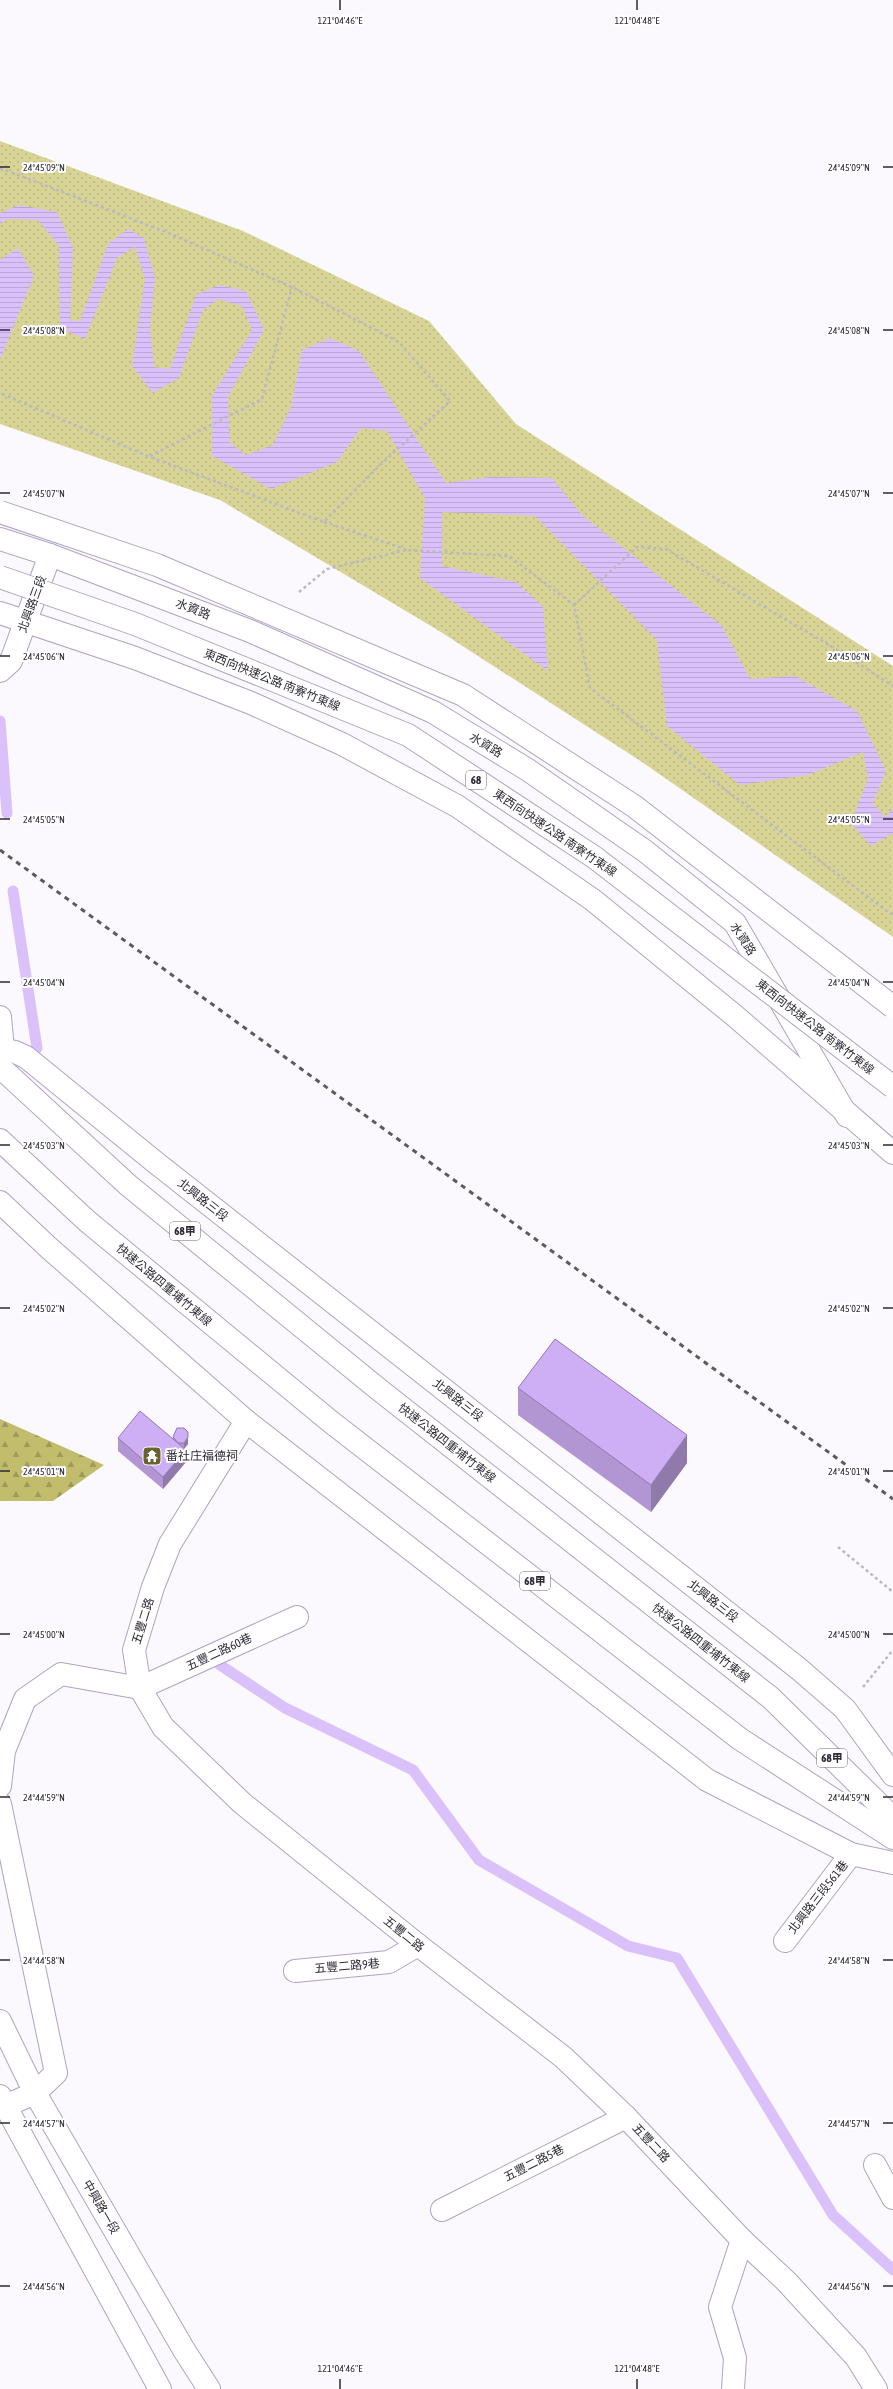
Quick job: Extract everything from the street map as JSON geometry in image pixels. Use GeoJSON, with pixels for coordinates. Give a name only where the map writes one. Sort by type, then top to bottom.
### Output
{"type":"FeatureCollection","features":[{"type":"Feature","properties":{"kind":"main road"},"geometry":{"type":"LineString","coordinates":[[0,512],[157,565],[463,695],[634,806],[893,1007]]}},
{"type":"Feature","properties":{"kind":"main road","name":"水資路"},"geometry":{"type":"LineString","coordinates":[[0,539],[50,555],[250,631],[433,712],[528,770],[638,847],[736,923],[848,1116]]}},
{"type":"Feature","properties":{"kind":"main road","name":"北興路三段"},"geometry":{"type":"LineString","coordinates":[[6,666],[50,555]]}},
{"type":"Feature","properties":{"kind":"main road","name":"東西向快速公路 南寮竹東線"},"geometry":{"type":"LineString","coordinates":[[0,577],[135,624],[408,735],[594,857],[893,1087]]}},
{"type":"Feature","properties":{"kind":"main road","name":"水資路"},"geometry":{"type":"LineString","coordinates":[[0,613],[135,658],[251,703],[342,744],[457,806],[594,900],[735,1016],[848,1116],[893,1153]]}},
{"type":"Feature","properties":{"kind":"main road"},"geometry":{"type":"LineString","coordinates":[[0,1016],[1,1055]]}},
{"type":"Feature","properties":{"kind":"main road","name":"北興路三段"},"geometry":{"type":"LineString","coordinates":[[1,1055],[15,1052],[26,1057],[155,1162],[512,1442],[799,1670],[845,1709],[893,1775]]}},
{"type":"Feature","properties":{"kind":"main road","name":"快速公路四重埔竹東線"},"geometry":{"type":"LineString","coordinates":[[1,1055],[128,1185],[377,1388],[771,1698],[893,1818]]}},
{"type":"Feature","properties":{"kind":"main road","name":"快速公路四重埔竹東線"},"geometry":{"type":"LineString","coordinates":[[0,1140],[87,1221],[331,1422],[740,1739],[893,1838]]}},
{"type":"Feature","properties":{"kind":"main road"},"geometry":{"type":"LineString","coordinates":[[0,1202],[49,1248],[246,1421],[706,1780],[851,1854],[893,1863]]}},
{"type":"Feature","properties":{"kind":"main road","name":"五豐二路"},"geometry":{"type":"LineString","coordinates":[[246,1421],[170,1544],[156,1580],[134,1650],[140,1688],[163,1727],[242,1803],[418,1945],[563,2057],[626,2117],[742,2240],[786,2281],[856,2357],[876,2389]]}},
{"type":"Feature","properties":{"kind":"main road","name":"五豐二路60巷"},"geometry":{"type":"LineString","coordinates":[[140,1688],[297,1617]]}},
{"type":"Feature","properties":{"kind":"main road"},"geometry":{"type":"LineString","coordinates":[[0,1786],[4,1751],[25,1699],[61,1674],[140,1688]]}},
{"type":"Feature","properties":{"kind":"main road"},"geometry":{"type":"LineString","coordinates":[[0,1804],[56,2073],[34,2093],[2,2102],[160,2389]]}},
{"type":"Feature","properties":{"kind":"main road","name":"北興路三段561巷"},"geometry":{"type":"LineString","coordinates":[[785,1941],[851,1854]]}},
{"type":"Feature","properties":{"kind":"main road","name":"五豐二路9巷"},"geometry":{"type":"LineString","coordinates":[[295,1970],[389,1962],[418,1945]]}},
{"type":"Feature","properties":{"kind":"main road","name":"中興路一段"},"geometry":{"type":"LineString","coordinates":[[0,2021],[34,2093],[184,2350],[209,2389]]}},
{"type":"Feature","properties":{"kind":"main road","name":"五豐二路5巷"},"geometry":{"type":"LineString","coordinates":[[442,2210],[626,2117]]}},
{"type":"Feature","properties":{"kind":"main road"},"geometry":{"type":"LineString","coordinates":[[875,2165],[893,2198]]}},
{"type":"Feature","properties":{"kind":"main road"},"geometry":{"type":"LineString","coordinates":[[733,2389],[736,2358],[720,2307],[742,2240]]}},
{"type":"Feature","properties":{"kind":"path"},"geometry":{"type":"LineString","coordinates":[[0,168],[166,232],[292,287],[399,342],[450,401],[380,465],[324,522]]}},
{"type":"Feature","properties":{"kind":"path"},"geometry":{"type":"LineString","coordinates":[[150,456],[262,399],[292,287]]}},
{"type":"Feature","properties":{"kind":"path"},"geometry":{"type":"LineString","coordinates":[[0,393],[150,456],[324,522],[406,550],[509,556],[574,605],[590,688],[888,912],[893,914]]}},
{"type":"Feature","properties":{"kind":"path"},"geometry":{"type":"LineString","coordinates":[[574,605],[637,548],[666,549],[834,648],[893,686]]}},
{"type":"Feature","properties":{"kind":"path"},"geometry":{"type":"LineString","coordinates":[[297,593],[327,569],[406,550]]}},
{"type":"Feature","properties":{"kind":"path"},"geometry":{"type":"LineString","coordinates":[[838,1547],[893,1592]]}},
{"type":"Feature","properties":{"kind":"path"},"geometry":{"type":"LineString","coordinates":[[845,1709],[893,1650]]}},
{"type":"Feature","properties":{"kind":"green space"},"geometry":{"type":"Polygon","coordinates":[[[0,1419],[104,1465],[53,1501],[0,1501],[0,1419]]]}},
{"type":"Feature","properties":{"kind":"shaded area"},"geometry":{"type":"Polygon","coordinates":[[[0,141],[243,231],[429,321],[516,424],[893,666],[893,937],[642,762],[441,632],[220,500],[0,424],[0,141]]]}},
{"type":"Feature","properties":{"kind":"shaded area"},"geometry":{"type":"Polygon","coordinates":[[[19,205],[57,212],[73,248],[70,320],[80,321],[108,244],[128,229],[144,238],[155,278],[150,327],[154,367],[170,369],[196,295],[219,285],[246,291],[264,330],[228,397],[230,443],[246,455],[273,445],[291,407],[302,350],[330,338],[359,351],[446,483],[491,477],[552,478],[583,516],[722,626],[750,679],[795,676],[857,711],[886,771],[873,803],[885,817],[893,809],[893,833],[871,846],[851,823],[868,779],[863,752],[808,775],[740,785],[667,726],[657,640],[535,516],[442,512],[442,566],[516,582],[543,607],[548,671],[420,578],[425,498],[387,431],[361,428],[337,462],[271,489],[212,456],[212,396],[252,330],[242,306],[218,299],[203,310],[179,378],[153,393],[132,366],[145,279],[135,247],[117,258],[85,339],[60,328],[59,246],[38,220],[8,219],[0,224],[0,213],[19,205]]]}},
{"type":"Feature","properties":{"kind":"shaded area"},"geometry":{"type":"Polygon","coordinates":[[[18,248],[34,276],[0,360],[0,260],[18,248]]]}},
{"type":"Feature","properties":{"kind":"building"},"geometry":{"type":"Polygon","coordinates":[[[555,1339],[687,1435],[651,1485],[518,1388],[555,1339]]]}},
{"type":"Feature","properties":{"kind":"building","name":"番社庄福德祠"},"geometry":{"type":"Polygon","coordinates":[[[140,1411],[186,1450],[163,1477],[118,1438],[140,1411]]]}},
{"type":"Feature","properties":{"kind":"building"},"geometry":{"type":"Polygon","coordinates":[[[177,1428],[184,1428],[188,1432],[188,1437],[184,1443],[178,1443],[173,1437],[177,1428]]]}},
{"type":"Feature","properties":{"kind":"waterway"},"geometry":{"type":"LineString","coordinates":[[0,721],[7,813]]}},
{"type":"Feature","properties":{"kind":"waterway"},"geometry":{"type":"LineString","coordinates":[[13,891],[37,1048]]}},
{"type":"Feature","properties":{"kind":"waterway"},"geometry":{"type":"LineString","coordinates":[[220,1665],[285,1708],[413,1770],[479,1860],[628,1946],[677,1958],[833,2215],[893,2270]]}},
{"type":"Feature","properties":{"kind":"railway"},"geometry":{"type":"LineString","coordinates":[[0,850],[893,1499]]}},
{"type":"Feature","properties":{"kind":"place","name":"番社庄福德祠"},"geometry":{"type":"Point","coordinates":[152,1456]}}]}
